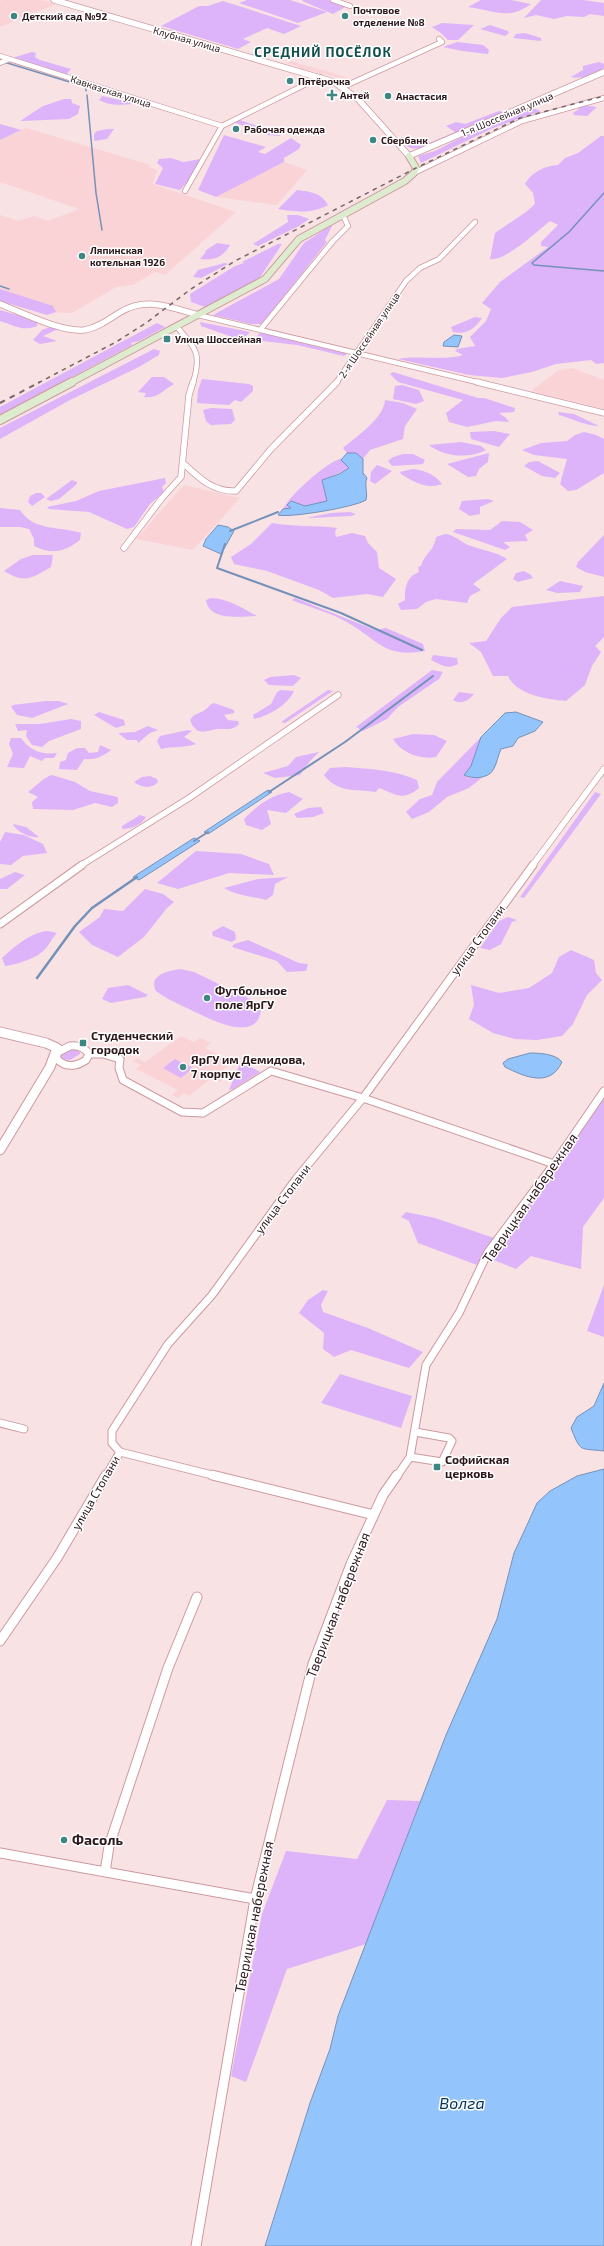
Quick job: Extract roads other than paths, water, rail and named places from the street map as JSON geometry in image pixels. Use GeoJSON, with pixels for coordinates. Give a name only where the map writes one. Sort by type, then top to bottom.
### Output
{"type":"FeatureCollection","features":[{"type":"Feature","properties":{"kind":"main road"},"geometry":{"type":"LineString","coordinates":[[0,420],[265,279],[272,274],[288,249],[299,239],[405,181],[414,173],[416,168],[409,156]]}},
{"type":"Feature","properties":{"kind":"street","name":"Клубная улица"},"geometry":{"type":"LineString","coordinates":[[54,0],[320,77],[343,87],[370,111],[409,156]]}},
{"type":"Feature","properties":{"kind":"street"},"geometry":{"type":"LineString","coordinates":[[333,0],[350,6]]}},
{"type":"Feature","properties":{"kind":"street"},"geometry":{"type":"LineString","coordinates":[[343,87],[442,42],[439,39]]}},
{"type":"Feature","properties":{"kind":"street","name":"Кавказская улица"},"geometry":{"type":"LineString","coordinates":[[0,56],[8,60],[222,126]]}},
{"type":"Feature","properties":{"kind":"street"},"geometry":{"type":"LineString","coordinates":[[0,63],[8,60]]}},
{"type":"Feature","properties":{"kind":"street","name":"1-я Шоссейная улица"},"geometry":{"type":"LineString","coordinates":[[409,156],[604,72]]}},
{"type":"Feature","properties":{"kind":"street"},"geometry":{"type":"LineString","coordinates":[[185,191],[222,126],[320,77]]}},
{"type":"Feature","properties":{"kind":"street"},"geometry":{"type":"LineString","coordinates":[[414,173],[522,121],[604,98]]}},
{"type":"Feature","properties":{"kind":"street"},"geometry":{"type":"LineString","coordinates":[[260,330],[333,241],[348,226],[343,215]]}},
{"type":"Feature","properties":{"kind":"street","name":"2-я Шоссейная улица"},"geometry":{"type":"LineString","coordinates":[[183,463],[213,488],[228,492],[236,491],[270,449],[342,377],[356,352],[406,281],[420,268],[438,259],[475,222]]}},
{"type":"Feature","properties":{"kind":"street"},"geometry":{"type":"LineString","coordinates":[[0,304],[62,326],[81,330],[97,327],[132,306],[143,303],[167,306],[198,315],[604,413]]}},
{"type":"Feature","properties":{"kind":"street"},"geometry":{"type":"LineString","coordinates":[[124,548],[162,498],[181,477],[189,395],[198,366],[195,347],[177,327]]}},
{"type":"Feature","properties":{"kind":"street"},"geometry":{"type":"LineString","coordinates":[[0,924],[84,863],[189,798],[338,695]]}},
{"type":"Feature","properties":{"kind":"street","name":"улица Стопани"},"geometry":{"type":"LineString","coordinates":[[0,1641],[58,1558],[120,1452],[112,1443],[112,1431],[168,1344],[212,1295],[296,1179],[363,1098],[402,1042],[604,769]]}},
{"type":"Feature","properties":{"kind":"street"},"geometry":{"type":"LineString","coordinates":[[0,1032],[56,1050],[65,1047],[80,1046],[88,1054],[103,1054],[120,1059],[119,1068],[123,1080],[182,1112],[203,1113],[271,1071],[363,1098],[554,1164]]}},
{"type":"Feature","properties":{"kind":"street"},"geometry":{"type":"LineString","coordinates":[[56,1050],[56,1058],[62,1063],[72,1065],[83,1063],[88,1054]]}},
{"type":"Feature","properties":{"kind":"street"},"geometry":{"type":"LineString","coordinates":[[0,1150],[56,1050]]}},
{"type":"Feature","properties":{"kind":"street","name":"Тверицкая набережная"},"geometry":{"type":"LineString","coordinates":[[196,2246],[255,1899],[313,1664],[351,1564],[384,1495],[410,1457],[426,1365],[459,1313],[488,1252],[554,1164],[604,1091]]}},
{"type":"Feature","properties":{"kind":"street"},"geometry":{"type":"LineString","coordinates":[[0,1423],[24,1429]]}},
{"type":"Feature","properties":{"kind":"street"},"geometry":{"type":"LineString","coordinates":[[410,1457],[442,1462],[452,1441],[449,1438],[415,1432]]}},
{"type":"Feature","properties":{"kind":"street"},"geometry":{"type":"LineString","coordinates":[[120,1452],[374,1515]]}},
{"type":"Feature","properties":{"kind":"street"},"geometry":{"type":"LineString","coordinates":[[104,1872],[109,1846],[168,1668],[197,1597]]}},
{"type":"Feature","properties":{"kind":"street"},"geometry":{"type":"LineString","coordinates":[[0,1853],[255,1899]]}},
{"type":"Feature","properties":{"kind":"water"},"geometry":{"type":"Polygon","coordinates":[[[454,335],[462,336],[458,347],[443,346],[444,342],[454,335]]]}},
{"type":"Feature","properties":{"kind":"water"},"geometry":{"type":"Polygon","coordinates":[[[347,453],[356,453],[363,459],[363,473],[367,478],[366,500],[349,506],[323,511],[285,516],[278,515],[283,509],[291,508],[287,505],[291,501],[305,506],[327,501],[322,480],[339,474],[349,468],[341,460],[347,453]]]}},
{"type":"Feature","properties":{"kind":"water"},"geometry":{"type":"Polygon","coordinates":[[[218,525],[228,527],[234,531],[221,554],[203,546],[206,539],[218,525]]]}},
{"type":"Feature","properties":{"kind":"water"},"geometry":{"type":"Polygon","coordinates":[[[516,712],[543,722],[535,731],[518,738],[513,746],[501,749],[491,773],[484,777],[475,778],[464,775],[471,766],[481,737],[505,713],[516,712]]]}},
{"type":"Feature","properties":{"kind":"water"},"geometry":{"type":"Polygon","coordinates":[[[268,790],[272,792],[208,834],[204,832],[268,790]]]}},
{"type":"Feature","properties":{"kind":"water"},"geometry":{"type":"Polygon","coordinates":[[[194,838],[200,841],[139,880],[133,877],[194,838]]]}},
{"type":"Feature","properties":{"kind":"water"},"geometry":{"type":"Polygon","coordinates":[[[530,1053],[556,1057],[562,1062],[557,1070],[544,1078],[529,1077],[505,1067],[503,1063],[508,1059],[530,1053]]]}},
{"type":"Feature","properties":{"kind":"water"},"geometry":{"type":"Polygon","coordinates":[[[604,1383],[604,1451],[585,1449],[582,1448],[577,1442],[571,1428],[577,1417],[594,1406],[604,1383]]]}},
{"type":"Feature","properties":{"kind":"water","name":"Волга"},"geometry":{"type":"Polygon","coordinates":[[[604,1469],[604,2246],[265,2246],[310,2103],[330,2049],[338,2016],[446,1735],[497,1619],[514,1553],[537,1503],[550,1491],[577,1476],[604,1469]]]}},
{"type":"Feature","properties":{"kind":"waterway"},"geometry":{"type":"LineString","coordinates":[[4,62],[86,87],[86,91]]}},
{"type":"Feature","properties":{"kind":"waterway"},"geometry":{"type":"LineString","coordinates":[[87,95],[96,193],[102,230]]}},
{"type":"Feature","properties":{"kind":"waterway"},"geometry":{"type":"LineString","coordinates":[[604,193],[569,232],[532,263],[534,265],[604,271]]}},
{"type":"Feature","properties":{"kind":"waterway"},"geometry":{"type":"LineString","coordinates":[[0,286],[9,289]]}},
{"type":"Feature","properties":{"kind":"waterway"},"geometry":{"type":"LineString","coordinates":[[230,531],[278,512]]}},
{"type":"Feature","properties":{"kind":"waterway"},"geometry":{"type":"LineString","coordinates":[[225,544],[217,568],[341,613],[422,650]]}},
{"type":"Feature","properties":{"kind":"waterway"},"geometry":{"type":"LineString","coordinates":[[269,792],[345,742],[433,676]]}},
{"type":"Feature","properties":{"kind":"waterway"},"geometry":{"type":"LineString","coordinates":[[194,841],[208,832]]}},
{"type":"Feature","properties":{"kind":"waterway"},"geometry":{"type":"LineString","coordinates":[[37,978],[75,926],[92,908],[137,877]]}},
{"type":"Feature","properties":{"kind":"railway"},"geometry":{"type":"LineString","coordinates":[[38,383],[116,342],[146,323],[191,289],[235,261],[416,168],[520,118],[604,96]]}},
{"type":"Feature","properties":{"kind":"railway"},"geometry":{"type":"LineString","coordinates":[[0,403],[40,382]]}},
{"type":"Feature","properties":{"kind":"place","name":"Детский сад №92"},"geometry":{"type":"Point","coordinates":[14,16]}},
{"type":"Feature","properties":{"kind":"place","name":"Почтовое отделение №8"},"geometry":{"type":"Point","coordinates":[345,16]}},
{"type":"Feature","properties":{"kind":"place","name":"Пятёрочка"},"geometry":{"type":"Point","coordinates":[290,81]}},
{"type":"Feature","properties":{"kind":"place","name":"Антей"},"geometry":{"type":"Point","coordinates":[332,95]}},
{"type":"Feature","properties":{"kind":"place","name":"Анастасия"},"geometry":{"type":"Point","coordinates":[388,96]}},
{"type":"Feature","properties":{"kind":"place","name":"Рабочая одежда"},"geometry":{"type":"Point","coordinates":[236,129]}},
{"type":"Feature","properties":{"kind":"place","name":"Сбербанк"},"geometry":{"type":"Point","coordinates":[373,140]}},
{"type":"Feature","properties":{"kind":"place","name":"Ляпинская котельная 1926"},"geometry":{"type":"Point","coordinates":[82,256]}},
{"type":"Feature","properties":{"kind":"place","name":"Улица Шоссейная"},"geometry":{"type":"Point","coordinates":[167,339]}},
{"type":"Feature","properties":{"kind":"place","name":"Футбольное поле ЯрГУ"},"geometry":{"type":"Point","coordinates":[207,998]}},
{"type":"Feature","properties":{"kind":"place","name":"Студенческий городок"},"geometry":{"type":"Point","coordinates":[83,1043]}},
{"type":"Feature","properties":{"kind":"place","name":"ЯрГУ им Демидова, 7 корпус"},"geometry":{"type":"Point","coordinates":[183,1067]}},
{"type":"Feature","properties":{"kind":"place","name":"Софийская церковь"},"geometry":{"type":"Point","coordinates":[437,1467]}},
{"type":"Feature","properties":{"kind":"place","name":"Фасоль"},"geometry":{"type":"Point","coordinates":[64,1840]}},
{"type":"Feature","properties":{"kind":"district","name":"СРЕДНИЙ ПОСЁЛОК"},"geometry":{"type":"Point","coordinates":[323,52]}}]}
